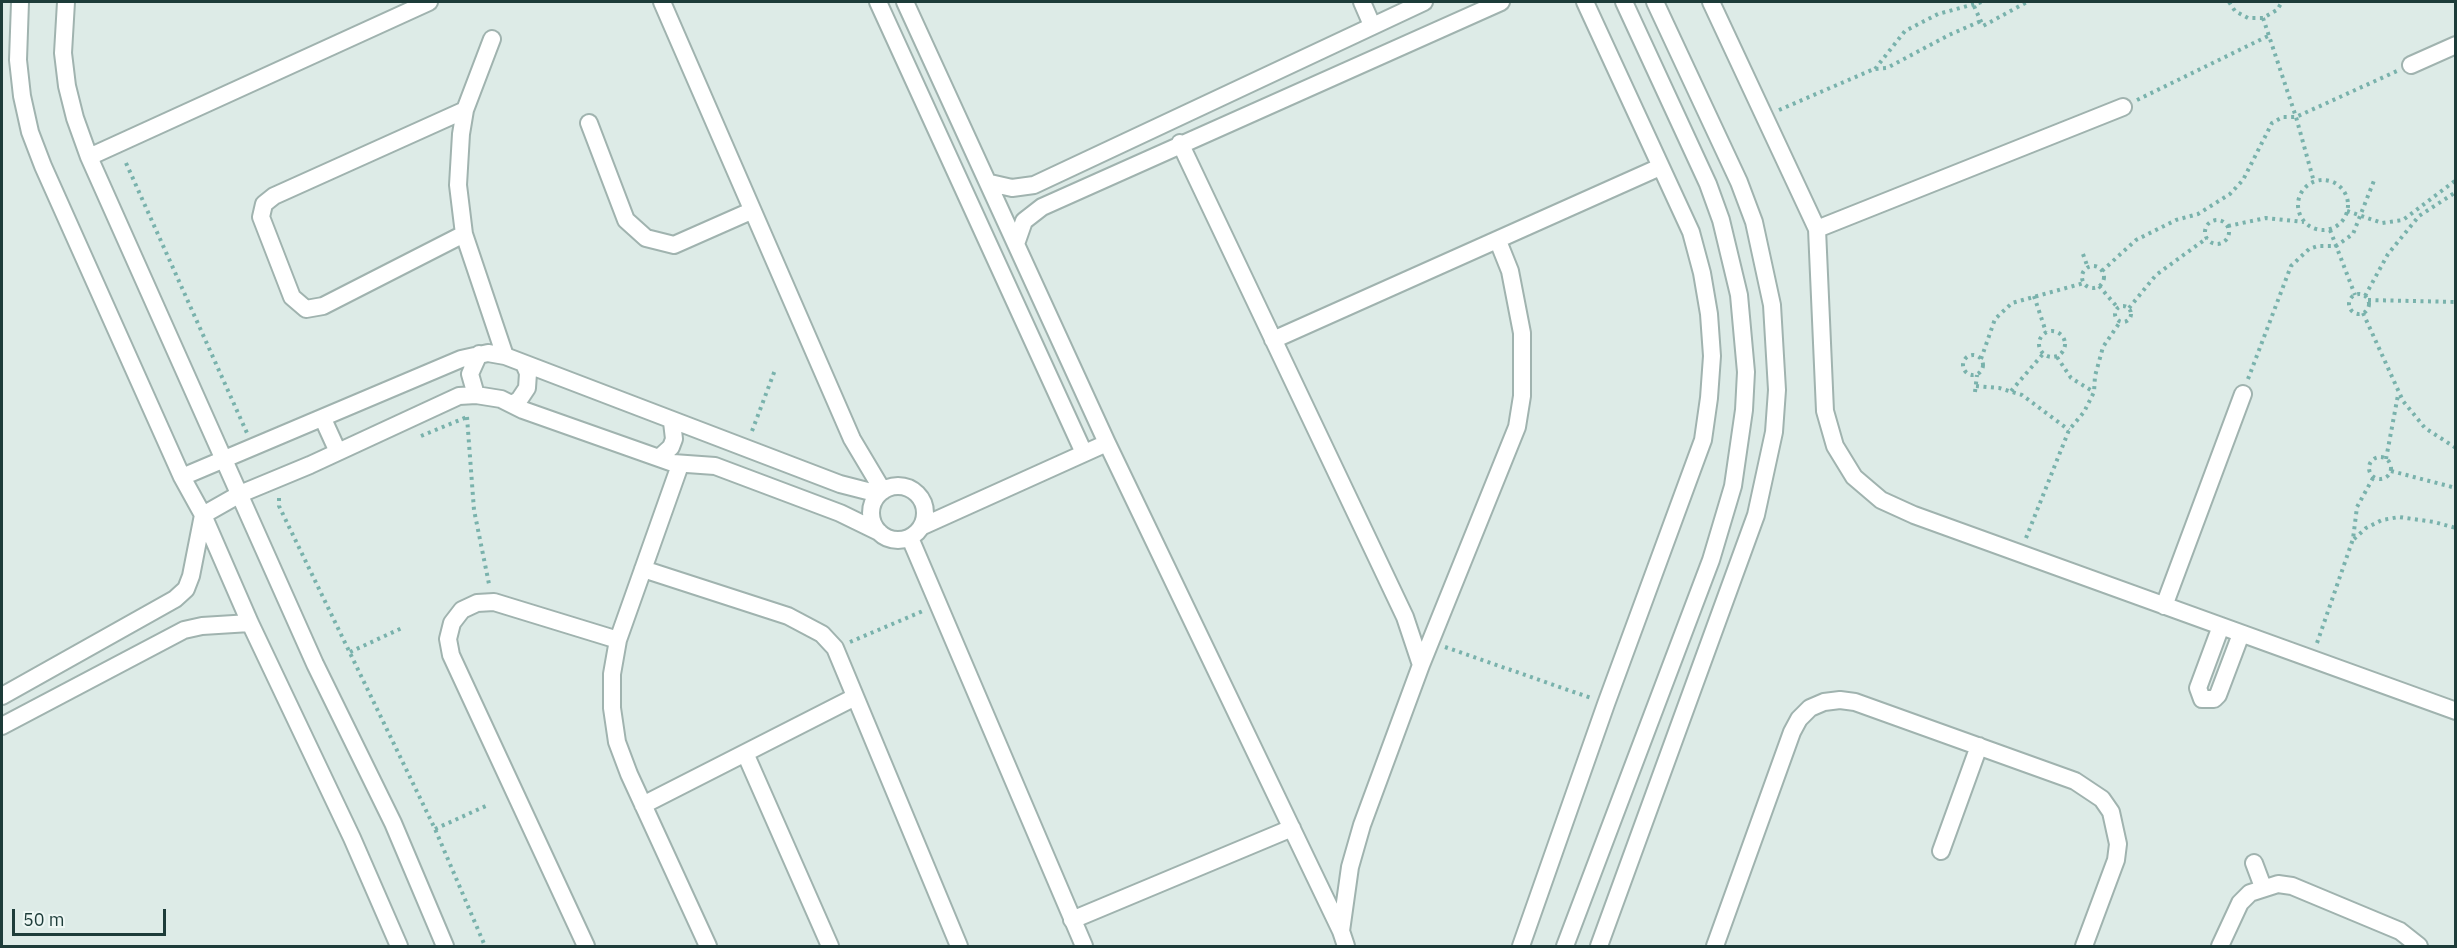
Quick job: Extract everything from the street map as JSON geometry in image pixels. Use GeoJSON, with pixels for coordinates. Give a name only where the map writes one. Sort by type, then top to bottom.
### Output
{"type":"FeatureCollection","features":[{"type":"Feature","properties":{"kind":"street"},"geometry":{"type":"LineString","coordinates":[[20,2],[18,60],[22,96],[30,132],[43,166],[182,477],[203,515],[250,624],[352,838],[399,946]]}},
{"type":"Feature","properties":{"kind":"street"},"geometry":{"type":"LineString","coordinates":[[66,2],[63,52],[67,86],[75,118],[89,157],[222,460],[240,494],[315,664],[393,823],[445,946]]}},
{"type":"Feature","properties":{"kind":"street"},"geometry":{"type":"LineString","coordinates":[[89,157],[429,2]]}},
{"type":"Feature","properties":{"kind":"street"},"geometry":{"type":"LineString","coordinates":[[662,2],[852,439],[881,492]]}},
{"type":"Feature","properties":{"kind":"street"},"geometry":{"type":"LineString","coordinates":[[1084,453],[881,7],[907,2],[1107,443],[1344,939]]}},
{"type":"Feature","properties":{"kind":"street"},"geometry":{"type":"LineString","coordinates":[[1362,2],[1372,25]]}},
{"type":"Feature","properties":{"kind":"street"},"geometry":{"type":"LineString","coordinates":[[992,186],[1012,188],[1034,185],[1424,2]]}},
{"type":"Feature","properties":{"kind":"street"},"geometry":{"type":"LineString","coordinates":[[1017,241],[1019,230],[1032,213],[1180,143],[1501,2]]}},
{"type":"Feature","properties":{"kind":"street"},"geometry":{"type":"LineString","coordinates":[[1521,946],[1606,704],[1703,440],[1712,356],[1709,314],[1702,273],[1690,232],[1585,2]]}},
{"type":"Feature","properties":{"kind":"street"},"geometry":{"type":"LineString","coordinates":[[1568,946],[1711,560],[1733,486],[1744,410],[1746,372],[1740,305],[1721,220],[1707,184],[1624,2]]}},
{"type":"Feature","properties":{"kind":"street"},"geometry":{"type":"LineString","coordinates":[[1599,946],[1752,525],[1766,474],[1777,390],[1777,347],[1772,305],[1754,222],[1739,182],[1655,2]]}},
{"type":"Feature","properties":{"kind":"street"},"geometry":{"type":"LineString","coordinates":[[1711,2],[1817,229],[1825,411],[1835,446],[1854,477],[1889,504],[2020,554],[2456,711]]}},
{"type":"Feature","properties":{"kind":"street"},"geometry":{"type":"LineString","coordinates":[[894,36],[916,26]]}},
{"type":"Feature","properties":{"kind":"street"},"geometry":{"type":"LineString","coordinates":[[492,39],[465,110],[459,151],[458,184],[464,234],[506,356]]}},
{"type":"Feature","properties":{"kind":"street"},"geometry":{"type":"LineString","coordinates":[[2412,65],[2456,45]]}},
{"type":"Feature","properties":{"kind":"street"},"geometry":{"type":"LineString","coordinates":[[1817,229],[2123,106]]}},
{"type":"Feature","properties":{"kind":"street"},"geometry":{"type":"LineString","coordinates":[[464,234],[323,306],[306,309],[292,297],[261,218],[264,204],[274,196],[465,110]]}},
{"type":"Feature","properties":{"kind":"street"},"geometry":{"type":"LineString","coordinates":[[589,123],[626,220],[646,238],[674,245],[751,211]]}},
{"type":"Feature","properties":{"kind":"street"},"geometry":{"type":"LineString","coordinates":[[1180,143],[1405,617],[1421,666]]}},
{"type":"Feature","properties":{"kind":"street"},"geometry":{"type":"LineString","coordinates":[[1273,340],[1660,167]]}},
{"type":"Feature","properties":{"kind":"street"},"geometry":{"type":"LineString","coordinates":[[967,200],[983,202],[992,186]]}},
{"type":"Feature","properties":{"kind":"street"},"geometry":{"type":"LineString","coordinates":[[1344,939],[1346,888],[1356,846],[1421,666],[1517,427],[1522,385],[1522,333],[1509,271],[1498,241]]}},
{"type":"Feature","properties":{"kind":"street"},"geometry":{"type":"LineString","coordinates":[[182,477],[461,359],[478,354],[506,356],[525,366],[840,484],[881,492],[901,487],[917,494],[925,509],[922,526]]}},
{"type":"Feature","properties":{"kind":"street"},"geometry":{"type":"LineString","coordinates":[[471,395],[470,374],[478,354]]}},
{"type":"Feature","properties":{"kind":"street"},"geometry":{"type":"LineString","coordinates":[[512,404],[519,400],[527,388],[528,373],[525,366]]}},
{"type":"Feature","properties":{"kind":"street"},"geometry":{"type":"LineString","coordinates":[[2164,606],[2243,394]]}},
{"type":"Feature","properties":{"kind":"street"},"geometry":{"type":"LineString","coordinates":[[2,696],[156,611],[180,594],[191,576],[203,515],[240,494],[471,395],[488,395],[680,465],[716,466],[840,513],[894,540],[910,538],[922,526],[1107,443]]}},
{"type":"Feature","properties":{"kind":"street"},"geometry":{"type":"LineString","coordinates":[[323,419],[338,452]]}},
{"type":"Feature","properties":{"kind":"street"},"geometry":{"type":"LineString","coordinates":[[659,458],[671,447],[674,439],[672,422]]}},
{"type":"Feature","properties":{"kind":"street"},"geometry":{"type":"LineString","coordinates":[[716,466],[712,460],[712,448],[719,439]]}},
{"type":"Feature","properties":{"kind":"street"},"geometry":{"type":"LineString","coordinates":[[680,465],[618,640],[612,674],[612,708],[617,742],[643,805],[708,946]]}},
{"type":"Feature","properties":{"kind":"street"},"geometry":{"type":"LineString","coordinates":[[879,532],[871,515],[881,492]]}},
{"type":"Feature","properties":{"kind":"street"},"geometry":{"type":"LineString","coordinates":[[910,538],[1084,946]]}},
{"type":"Feature","properties":{"kind":"street"},"geometry":{"type":"LineString","coordinates":[[643,569],[788,616],[822,634],[835,648],[959,946]]}},
{"type":"Feature","properties":{"kind":"street"},"geometry":{"type":"LineString","coordinates":[[586,946],[451,655],[448,639],[452,623],[462,610],[477,603],[494,602],[618,640]]}},
{"type":"Feature","properties":{"kind":"street"},"geometry":{"type":"LineString","coordinates":[[2,726],[184,630],[202,626],[250,624]]}},
{"type":"Feature","properties":{"kind":"street"},"geometry":{"type":"LineString","coordinates":[[2222,626],[2198,688],[2202,699],[2214,699],[2218,695],[2241,634]]}},
{"type":"Feature","properties":{"kind":"street"},"geometry":{"type":"LineString","coordinates":[[643,805],[855,697]]}},
{"type":"Feature","properties":{"kind":"street"},"geometry":{"type":"LineString","coordinates":[[1715,946],[1792,732],[1799,719],[1810,708],[1824,702],[1840,700],[1855,702],[2075,781],[2102,799],[2117,828],[2116,860],[2084,946]]}},
{"type":"Feature","properties":{"kind":"street"},"geometry":{"type":"LineString","coordinates":[[1941,850],[1978,746]]}},
{"type":"Feature","properties":{"kind":"street"},"geometry":{"type":"LineString","coordinates":[[745,753],[830,946]]}},
{"type":"Feature","properties":{"kind":"street"},"geometry":{"type":"LineString","coordinates":[[1072,920],[1292,828]]}},
{"type":"Feature","properties":{"kind":"street"},"geometry":{"type":"LineString","coordinates":[[2254,863],[2263,887]]}},
{"type":"Feature","properties":{"kind":"street"},"geometry":{"type":"LineString","coordinates":[[2220,946],[2240,903],[2250,893],[2278,884],[2292,886],[2400,931],[2419,946]]}},
{"type":"Feature","properties":{"kind":"path"},"geometry":{"type":"LineString","coordinates":[[1874,69],[1905,31],[1938,14],[1982,2]]}},
{"type":"Feature","properties":{"kind":"path"},"geometry":{"type":"LineString","coordinates":[[1974,6],[1983,26],[2027,2]]}},
{"type":"Feature","properties":{"kind":"path"},"geometry":{"type":"LineString","coordinates":[[2229,2],[2235,11],[2248,18],[2263,18],[2277,10],[2282,2]]}},
{"type":"Feature","properties":{"kind":"path"},"geometry":{"type":"LineString","coordinates":[[2263,18],[2296,117],[2314,182]]}},
{"type":"Feature","properties":{"kind":"path"},"geometry":{"type":"LineString","coordinates":[[1764,116],[1874,69],[1887,68],[1981,21]]}},
{"type":"Feature","properties":{"kind":"path"},"geometry":{"type":"LineString","coordinates":[[2123,106],[2268,36]]}},
{"type":"Feature","properties":{"kind":"path"},"geometry":{"type":"LineString","coordinates":[[2102,271],[2136,240],[2176,220],[2207,210],[2230,194],[2243,180],[2272,123],[2283,117],[2296,117],[2412,65]]}},
{"type":"Feature","properties":{"kind":"path"},"geometry":{"type":"LineString","coordinates":[[126,163],[253,447]]}},
{"type":"Feature","properties":{"kind":"path"},"geometry":{"type":"LineString","coordinates":[[2243,394],[2291,266],[2309,249],[2318,246],[2336,246],[2353,234],[2375,178]]}},
{"type":"Feature","properties":{"kind":"path"},"geometry":{"type":"LineString","coordinates":[[2327,180],[2340,186],[2347,198],[2347,212],[2341,223],[2330,230],[2316,230],[2304,222],[2298,212],[2298,200],[2304,189],[2314,182],[2327,180]]}},
{"type":"Feature","properties":{"kind":"path"},"geometry":{"type":"LineString","coordinates":[[2347,212],[2382,223],[2403,220],[2456,180]]}},
{"type":"Feature","properties":{"kind":"path"},"geometry":{"type":"LineString","coordinates":[[2363,313],[2369,305],[2366,298],[2388,254],[2419,216],[2456,192]]}},
{"type":"Feature","properties":{"kind":"path"},"geometry":{"type":"LineString","coordinates":[[2228,226],[2266,218],[2304,222]]}},
{"type":"Feature","properties":{"kind":"path"},"geometry":{"type":"LineString","coordinates":[[2215,220],[2223,221],[2228,226],[2229,235],[2223,242],[2214,244],[2207,238],[2205,231],[2208,224],[2215,220]]}},
{"type":"Feature","properties":{"kind":"path"},"geometry":{"type":"LineString","coordinates":[[2330,230],[2355,295]]}},
{"type":"Feature","properties":{"kind":"path"},"geometry":{"type":"LineString","coordinates":[[2129,308],[2156,275],[2207,238]]}},
{"type":"Feature","properties":{"kind":"path"},"geometry":{"type":"LineString","coordinates":[[2083,254],[2088,268]]}},
{"type":"Feature","properties":{"kind":"path"},"geometry":{"type":"LineString","coordinates":[[1975,392],[1977,375],[1983,365],[1981,359],[1989,333],[2002,310],[2012,303],[2084,283],[2094,288],[2099,286],[2104,276],[2102,271],[2098,268],[2088,268],[2083,272],[2084,283]]}},
{"type":"Feature","properties":{"kind":"path"},"geometry":{"type":"LineString","coordinates":[[2099,286],[2118,308]]}},
{"type":"Feature","properties":{"kind":"path"},"geometry":{"type":"LineString","coordinates":[[2355,295],[2366,298],[2456,302]]}},
{"type":"Feature","properties":{"kind":"path"},"geometry":{"type":"LineString","coordinates":[[2355,295],[2349,305],[2352,310],[2363,313]]}},
{"type":"Feature","properties":{"kind":"path"},"geometry":{"type":"LineString","coordinates":[[2034,296],[2046,332]]}},
{"type":"Feature","properties":{"kind":"path"},"geometry":{"type":"LineString","coordinates":[[2020,554],[2069,430],[2084,412],[2094,392],[2098,362],[2111,334],[2120,322],[2128,320],[2131,316],[2129,308],[2123,305],[2118,308],[2116,318],[2120,322]]}},
{"type":"Feature","properties":{"kind":"path"},"geometry":{"type":"LineString","coordinates":[[2363,313],[2398,393],[2425,428],[2456,448]]}},
{"type":"Feature","properties":{"kind":"path"},"geometry":{"type":"LineString","coordinates":[[2055,331],[2062,335],[2066,343],[2064,351],[2057,357],[2049,358],[2043,354],[2038,342],[2046,332],[2055,331]]}},
{"type":"Feature","properties":{"kind":"path"},"geometry":{"type":"LineString","coordinates":[[2011,391],[2043,354]]}},
{"type":"Feature","properties":{"kind":"path"},"geometry":{"type":"LineString","coordinates":[[1977,375],[1965,372],[1963,366],[1969,356],[1981,359]]}},
{"type":"Feature","properties":{"kind":"path"},"geometry":{"type":"LineString","coordinates":[[2057,357],[2071,378],[2094,392]]}},
{"type":"Feature","properties":{"kind":"path"},"geometry":{"type":"LineString","coordinates":[[745,448],[775,370]]}},
{"type":"Feature","properties":{"kind":"path"},"geometry":{"type":"LineString","coordinates":[[1976,386],[2011,391],[2022,395],[2069,430]]}},
{"type":"Feature","properties":{"kind":"path"},"geometry":{"type":"LineString","coordinates":[[2386,459],[2398,393]]}},
{"type":"Feature","properties":{"kind":"path"},"geometry":{"type":"LineString","coordinates":[[471,395],[467,417],[474,510],[494,602]]}},
{"type":"Feature","properties":{"kind":"path"},"geometry":{"type":"LineString","coordinates":[[413,439],[467,417]]}},
{"type":"Feature","properties":{"kind":"path"},"geometry":{"type":"LineString","coordinates":[[2373,459],[2386,459],[2391,464],[2391,471],[2387,477],[2373,478],[2369,472],[2369,465],[2373,459]]}},
{"type":"Feature","properties":{"kind":"path"},"geometry":{"type":"LineString","coordinates":[[2391,471],[2456,488]]}},
{"type":"Feature","properties":{"kind":"path"},"geometry":{"type":"LineString","coordinates":[[2312,659],[2354,539],[2358,507],[2373,478]]}},
{"type":"Feature","properties":{"kind":"path"},"geometry":{"type":"LineString","coordinates":[[285,494],[279,499],[279,506],[435,829],[484,946]]}},
{"type":"Feature","properties":{"kind":"path"},"geometry":{"type":"LineString","coordinates":[[2354,539],[2366,528],[2382,520],[2399,517],[2456,528]]}},
{"type":"Feature","properties":{"kind":"path"},"geometry":{"type":"LineString","coordinates":[[835,648],[938,604]]}},
{"type":"Feature","properties":{"kind":"path"},"geometry":{"type":"LineString","coordinates":[[350,652],[402,628]]}},
{"type":"Feature","properties":{"kind":"path"},"geometry":{"type":"LineString","coordinates":[[1431,642],[1606,704]]}},
{"type":"Feature","properties":{"kind":"path"},"geometry":{"type":"LineString","coordinates":[[435,829],[488,805]]}}]}
